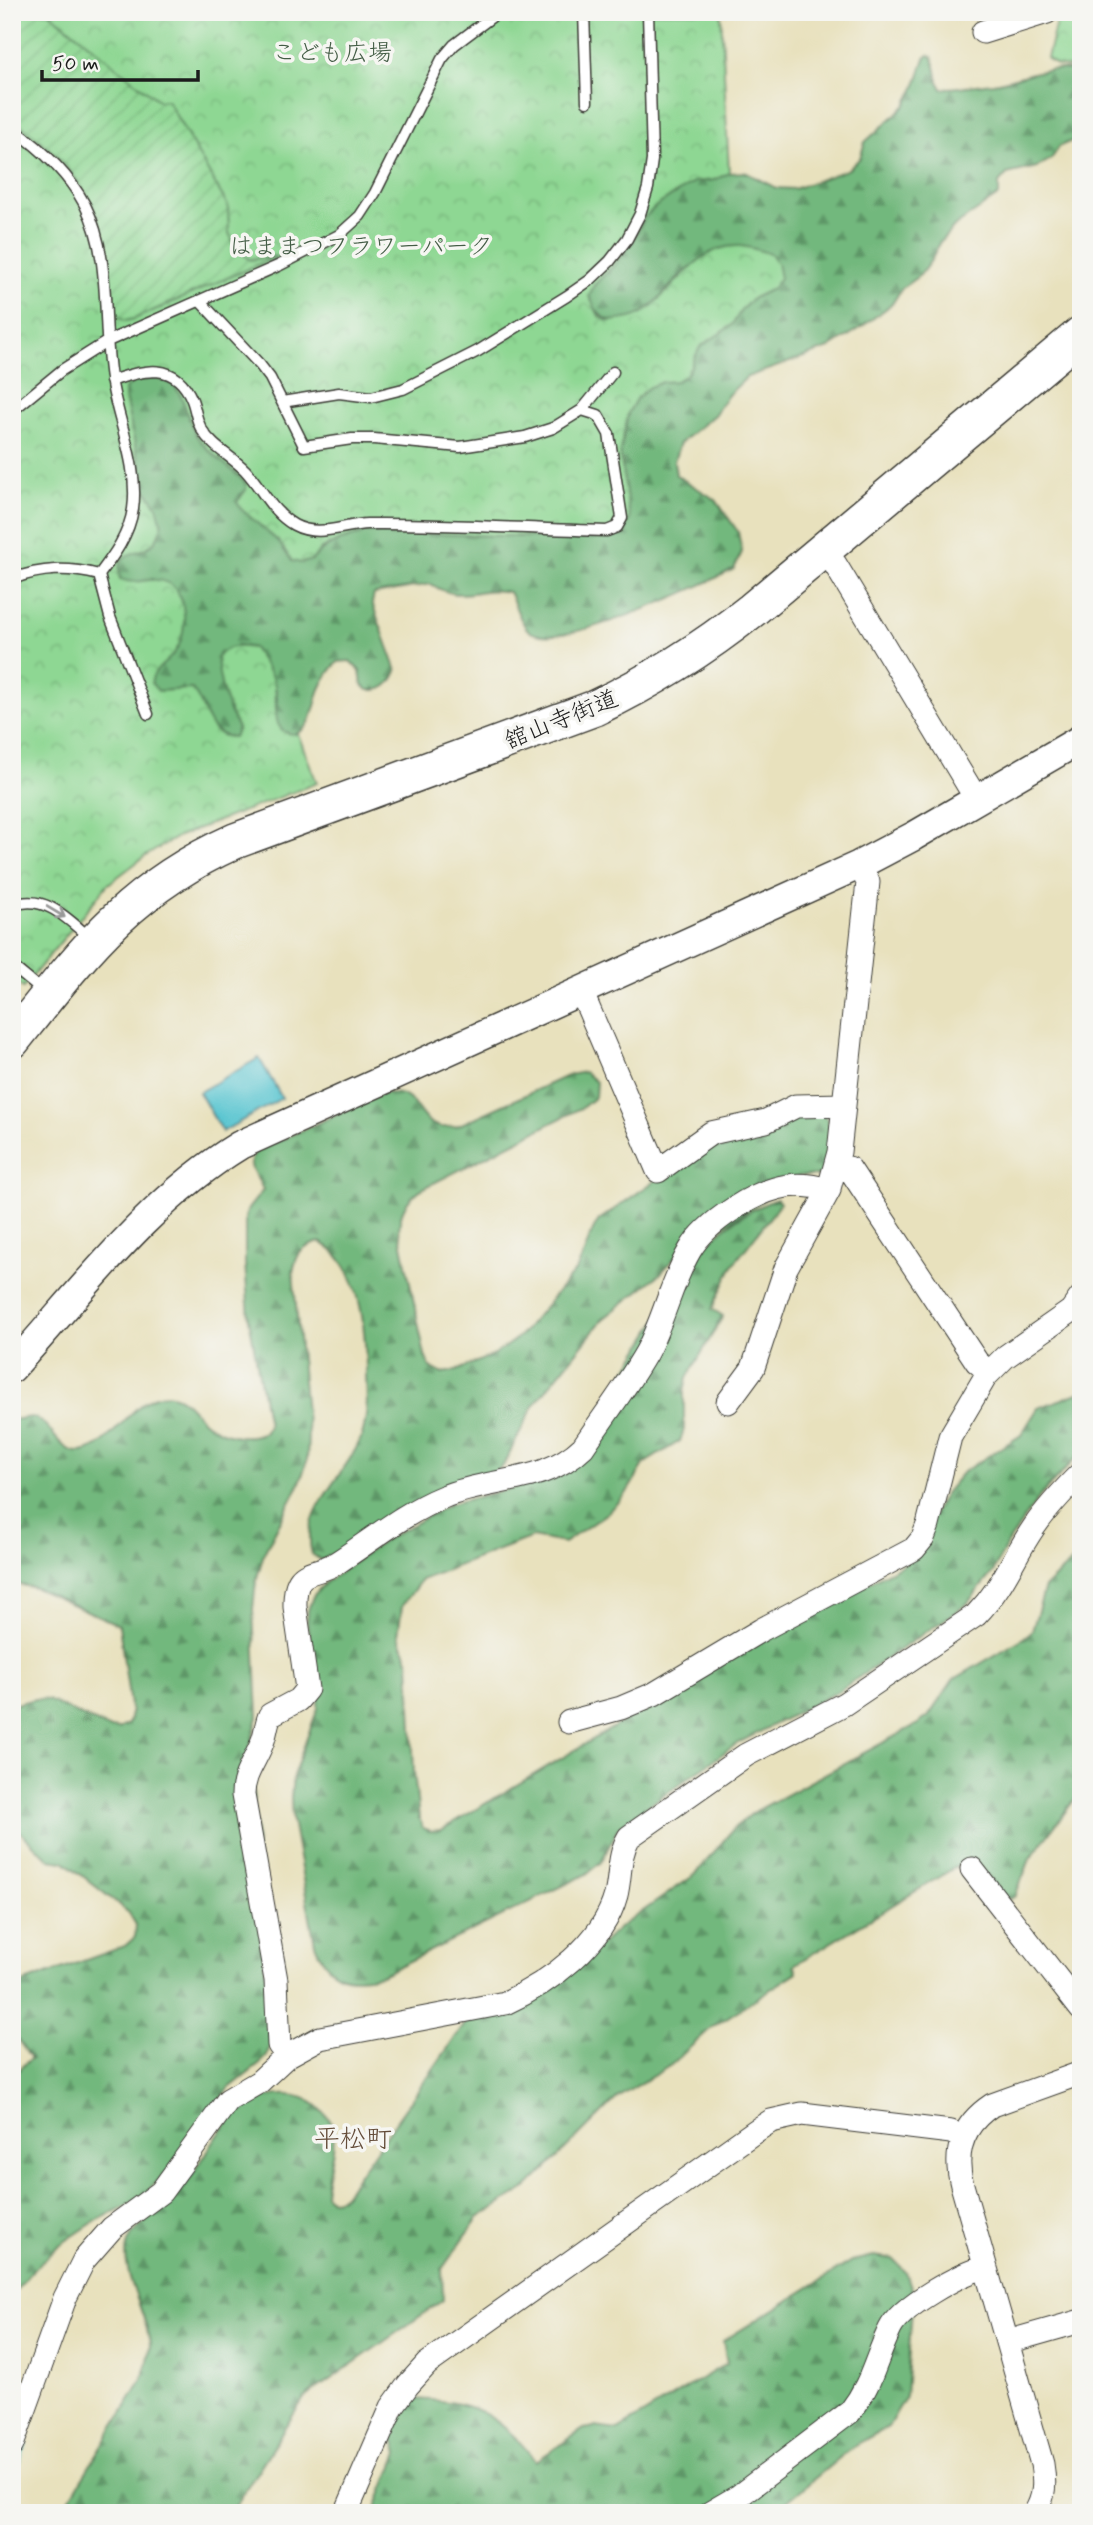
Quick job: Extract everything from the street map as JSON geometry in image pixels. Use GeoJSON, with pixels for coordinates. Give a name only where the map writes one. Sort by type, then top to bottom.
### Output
{"type":"FeatureCollection","features":[{"type":"Feature","properties":{"kind":"main road","name":"舘山寺街道"},"geometry":{"type":"LineString","coordinates":[[12,1041],[93,941],[139,897],[184,866],[208,853],[321,808],[566,719],[638,687],[711,641],[824,550],[1081,334]]}},
{"type":"Feature","properties":{"kind":"street"},"geometry":{"type":"LineString","coordinates":[[983,32],[1047,12]]}},
{"type":"Feature","properties":{"kind":"street"},"geometry":{"type":"LineString","coordinates":[[824,550],[977,800]]}},
{"type":"Feature","properties":{"kind":"street"},"geometry":{"type":"LineString","coordinates":[[12,1368],[142,1223],[180,1187],[213,1161],[240,1145],[859,865],[1081,739]]}},
{"type":"Feature","properties":{"kind":"street"},"geometry":{"type":"LineString","coordinates":[[728,1402],[753,1368],[786,1268],[829,1190],[836,1166],[868,882],[859,865]]}},
{"type":"Feature","properties":{"kind":"street"},"geometry":{"type":"LineString","coordinates":[[581,991],[658,1171],[711,1133],[766,1121],[796,1107],[844,1105]]}},
{"type":"Feature","properties":{"kind":"street"},"geometry":{"type":"LineString","coordinates":[[836,1166],[849,1168],[976,1362],[989,1372]]}},
{"type":"Feature","properties":{"kind":"street"},"geometry":{"type":"LineString","coordinates":[[287,2056],[279,2045],[274,1969],[243,1796],[244,1777],[262,1744],[270,1715],[298,1700],[307,1689],[295,1607],[295,1597],[302,1578],[306,1573],[337,1563],[396,1522],[436,1500],[457,1492],[541,1473],[571,1459],[583,1447],[647,1351],[680,1270],[691,1248],[708,1228],[732,1211],[771,1190],[800,1185],[829,1190]]}},
{"type":"Feature","properties":{"kind":"street"},"geometry":{"type":"LineString","coordinates":[[569,1721],[621,1708],[654,1693],[776,1621],[914,1549],[923,1538],[928,1525],[950,1437],[989,1372],[1005,1357],[1071,1311],[1081,1297]]}},
{"type":"Feature","properties":{"kind":"street"},"geometry":{"type":"LineString","coordinates":[[12,2445],[65,2298],[84,2260],[112,2228],[161,2192],[228,2100],[259,2082],[287,2056],[320,2038],[505,2003],[528,1991],[576,1957],[589,1944],[609,1914],[619,1881],[622,1849],[629,1837],[746,1755],[844,1704],[976,1615],[1005,1579],[1033,1528],[1051,1504],[1081,1473]]}},
{"type":"Feature","properties":{"kind":"street"},"geometry":{"type":"LineString","coordinates":[[972,1869],[1081,2009]]}},
{"type":"Feature","properties":{"kind":"street"},"geometry":{"type":"LineString","coordinates":[[1035,2513],[1043,2494],[1045,2479],[958,2170],[958,2154],[962,2138],[979,2114],[992,2105],[1081,2073]]}},
{"type":"Feature","properties":{"kind":"street"},"geometry":{"type":"LineString","coordinates":[[346,2513],[392,2407],[427,2364],[771,2121],[802,2114],[951,2132],[962,2138]]}},
{"type":"Feature","properties":{"kind":"street"},"geometry":{"type":"LineString","coordinates":[[710,2513],[746,2492],[850,2412],[863,2395],[890,2329],[902,2312],[970,2271],[985,2267]]}},
{"type":"Feature","properties":{"kind":"street"},"geometry":{"type":"LineString","coordinates":[[1007,2342],[1081,2321]]}},
{"type":"Feature","properties":{"kind":"lane"},"geometry":{"type":"LineString","coordinates":[[12,411],[62,370],[108,341],[339,235],[360,216],[375,193],[442,59],[454,45],[498,12]]}},
{"type":"Feature","properties":{"kind":"lane"},"geometry":{"type":"LineString","coordinates":[[584,12],[587,102]]}},
{"type":"Feature","properties":{"kind":"lane"},"geometry":{"type":"LineString","coordinates":[[282,402],[339,393],[371,397],[403,389],[478,351],[578,288],[610,261],[627,239],[640,214],[648,188],[652,160],[648,12]]}},
{"type":"Feature","properties":{"kind":"lane"},"geometry":{"type":"LineString","coordinates":[[12,128],[61,170],[86,207],[99,249],[111,381],[134,488],[133,510],[127,531],[99,575],[110,617],[148,714]]}},
{"type":"Feature","properties":{"kind":"lane"},"geometry":{"type":"LineString","coordinates":[[200,301],[270,378],[304,446],[352,439],[394,440],[460,447],[494,444],[525,437],[553,428],[582,410],[613,372]]}},
{"type":"Feature","properties":{"kind":"lane"},"geometry":{"type":"LineString","coordinates":[[111,381],[152,371],[163,371],[172,375],[188,392],[198,423],[209,440],[245,470],[284,519],[313,531],[365,524],[607,531],[617,527],[621,518],[609,434],[598,415],[582,410]]}},
{"type":"Feature","properties":{"kind":"lane"},"geometry":{"type":"LineString","coordinates":[[12,579],[40,570],[60,569],[99,575]]}},
{"type":"Feature","properties":{"kind":"lane"},"geometry":{"type":"LineString","coordinates":[[12,906],[21,902],[41,903],[62,914],[93,941]]}},
{"type":"Feature","properties":{"kind":"lane"},"geometry":{"type":"LineString","coordinates":[[12,965],[48,996]]}},
{"type":"Feature","properties":{"kind":"green space","name":"はままつフラワーパーク"},"geometry":{"type":"Polygon","coordinates":[[[12,12],[721,12],[729,173],[714,180],[694,182],[656,206],[645,217],[632,242],[614,265],[594,285],[589,296],[599,316],[608,321],[635,317],[663,296],[697,262],[724,247],[740,246],[772,255],[780,278],[772,289],[753,298],[732,325],[700,347],[687,374],[676,381],[649,387],[636,399],[628,413],[620,453],[630,519],[623,533],[608,539],[365,532],[321,549],[312,560],[301,563],[292,561],[279,542],[241,509],[237,502],[246,490],[246,484],[199,439],[178,391],[162,380],[145,379],[125,389],[144,487],[157,506],[162,525],[156,540],[149,546],[124,557],[119,569],[120,579],[168,583],[180,596],[184,616],[179,646],[154,674],[151,683],[158,691],[192,689],[212,727],[224,736],[234,737],[238,728],[223,694],[217,657],[233,647],[253,648],[274,682],[278,723],[288,733],[298,734],[317,783],[179,836],[144,857],[107,885],[23,988],[16,983],[12,988],[12,12]]]}},
{"type":"Feature","properties":{"kind":"green space"},"geometry":{"type":"Polygon","coordinates":[[[12,12],[49,12],[159,101],[167,100],[228,206],[229,233],[237,249],[250,260],[277,256],[134,319],[125,321],[116,315],[106,246],[93,207],[59,158],[12,119],[12,12]]]}},
{"type":"Feature","properties":{"kind":"green space"},"geometry":{"type":"Polygon","coordinates":[[[1081,12],[1081,59],[1075,68],[1056,65],[1047,58],[1058,15],[1081,12]]]}},
{"type":"Feature","properties":{"kind":"green space"},"geometry":{"type":"Polygon","coordinates":[[[929,55],[933,57],[942,89],[993,83],[1048,70],[1081,73],[1081,137],[1060,146],[1051,159],[1037,167],[1007,174],[999,183],[999,195],[955,226],[939,243],[932,259],[920,275],[902,288],[892,304],[829,348],[747,377],[728,395],[714,415],[680,443],[674,461],[676,475],[716,500],[738,532],[742,552],[734,569],[629,615],[567,633],[543,635],[528,630],[509,592],[461,594],[442,590],[431,584],[374,594],[372,603],[397,671],[395,676],[383,688],[368,690],[362,684],[360,671],[350,661],[338,662],[322,685],[306,727],[294,734],[284,733],[277,726],[275,687],[253,648],[237,645],[228,709],[238,728],[234,737],[225,736],[212,728],[192,689],[157,691],[151,683],[152,675],[162,665],[153,579],[132,584],[120,580],[118,567],[124,556],[138,551],[157,506],[144,487],[125,398],[125,389],[128,386],[142,380],[162,380],[178,391],[199,439],[246,484],[246,490],[241,495],[261,526],[279,542],[286,553],[312,560],[329,546],[365,532],[608,539],[623,533],[629,518],[620,453],[628,413],[636,399],[649,387],[676,381],[687,374],[700,347],[732,325],[753,298],[772,289],[720,249],[685,272],[649,308],[631,319],[614,321],[600,314],[589,296],[594,285],[632,242],[645,217],[656,206],[694,182],[745,172],[776,188],[794,189],[849,169],[860,158],[865,142],[905,106],[915,88],[925,58],[929,55]]]}},
{"type":"Feature","properties":{"kind":"green space"},"geometry":{"type":"Polygon","coordinates":[[[584,1072],[596,1082],[595,1097],[583,1107],[420,1190],[404,1208],[399,1230],[425,1356],[430,1367],[441,1373],[456,1371],[495,1354],[521,1335],[576,1270],[599,1220],[709,1143],[792,1116],[824,1115],[830,1128],[830,1136],[822,1174],[800,1176],[677,1255],[660,1274],[603,1319],[534,1405],[503,1466],[321,1560],[312,1554],[312,1522],[318,1507],[362,1435],[367,1399],[365,1341],[359,1302],[345,1266],[334,1252],[320,1242],[300,1252],[293,1273],[308,1434],[307,1461],[299,1485],[264,1553],[256,1581],[253,1609],[258,1717],[250,1747],[270,2045],[260,2064],[227,2090],[167,2172],[141,2198],[94,2222],[58,2246],[12,2295],[12,2076],[31,2058],[12,2032],[12,1990],[25,1982],[125,1946],[135,1937],[136,1925],[129,1913],[64,1861],[49,1859],[18,1830],[12,1828],[12,1705],[35,1699],[48,1700],[108,1728],[119,1729],[129,1723],[131,1713],[119,1625],[35,1588],[12,1583],[12,1419],[38,1419],[61,1444],[79,1452],[103,1442],[147,1401],[159,1395],[172,1395],[182,1399],[205,1422],[218,1430],[242,1436],[265,1432],[268,1425],[249,1319],[245,1263],[245,1217],[263,1190],[251,1166],[257,1151],[381,1094],[403,1095],[431,1123],[442,1127],[457,1126],[569,1075],[584,1072]]]}},
{"type":"Feature","properties":{"kind":"green space"},"geometry":{"type":"Polygon","coordinates":[[[777,1199],[780,1203],[733,1265],[712,1309],[723,1316],[687,1378],[684,1392],[684,1429],[680,1441],[645,1463],[626,1494],[607,1513],[564,1543],[532,1537],[421,1580],[402,1606],[398,1635],[409,1662],[414,1772],[419,1818],[423,1828],[441,1830],[765,1637],[906,1563],[946,1492],[963,1472],[1021,1435],[1038,1408],[1081,1392],[1081,1453],[1040,1496],[1006,1546],[993,1572],[966,1605],[837,1692],[738,1743],[631,1818],[618,1828],[601,1862],[585,1875],[381,1975],[358,1978],[340,1975],[326,1965],[315,1944],[292,1820],[293,1776],[318,1708],[318,1691],[307,1624],[313,1596],[324,1584],[388,1538],[450,1504],[561,1476],[699,1253],[734,1221],[777,1199]]]}},
{"type":"Feature","properties":{"kind":"green space"},"geometry":{"type":"Polygon","coordinates":[[[1081,1553],[1081,1791],[1030,1859],[1015,1896],[1004,1898],[971,1863],[959,1865],[794,1965],[797,1972],[711,2028],[671,2065],[617,2098],[528,2187],[478,2218],[442,2269],[443,2300],[304,2398],[231,2513],[61,2513],[141,2382],[147,2364],[150,2346],[148,2334],[127,2262],[130,2238],[181,2191],[222,2129],[237,2113],[269,2096],[293,2096],[314,2104],[329,2118],[332,2125],[334,2143],[325,2194],[331,2200],[338,2199],[344,2195],[465,2024],[581,1963],[620,1927],[696,1874],[734,1828],[754,1812],[928,1717],[953,1680],[1032,1631],[1045,1587],[1081,1553]]]}},
{"type":"Feature","properties":{"kind":"green space"},"geometry":{"type":"Polygon","coordinates":[[[874,2256],[893,2259],[906,2272],[913,2293],[906,2396],[888,2427],[855,2445],[773,2513],[374,2513],[398,2453],[392,2431],[407,2399],[449,2402],[480,2412],[508,2430],[536,2461],[584,2429],[595,2427],[618,2430],[727,2363],[723,2341],[852,2261],[874,2256]]]}},
{"type":"Feature","properties":{"kind":"water"},"geometry":{"type":"Polygon","coordinates":[[[259,1058],[282,1098],[222,1132],[199,1092],[259,1058]]]}},
{"type":"Feature","properties":{"kind":"waterway"},"geometry":{"type":"LineString","coordinates":[[176,2190],[190,2171]]}},
{"type":"Feature","properties":{"kind":"waterway"},"geometry":{"type":"LineString","coordinates":[[12,2477],[24,2445]]}},
{"type":"Feature","properties":{"kind":"district","name":"平松町"},"geometry":{"type":"Point","coordinates":[353,2138]}},
{"type":"Feature","properties":{"kind":"park label","name":"こども広場"},"geometry":{"type":"Point","coordinates":[332,52]}}]}
